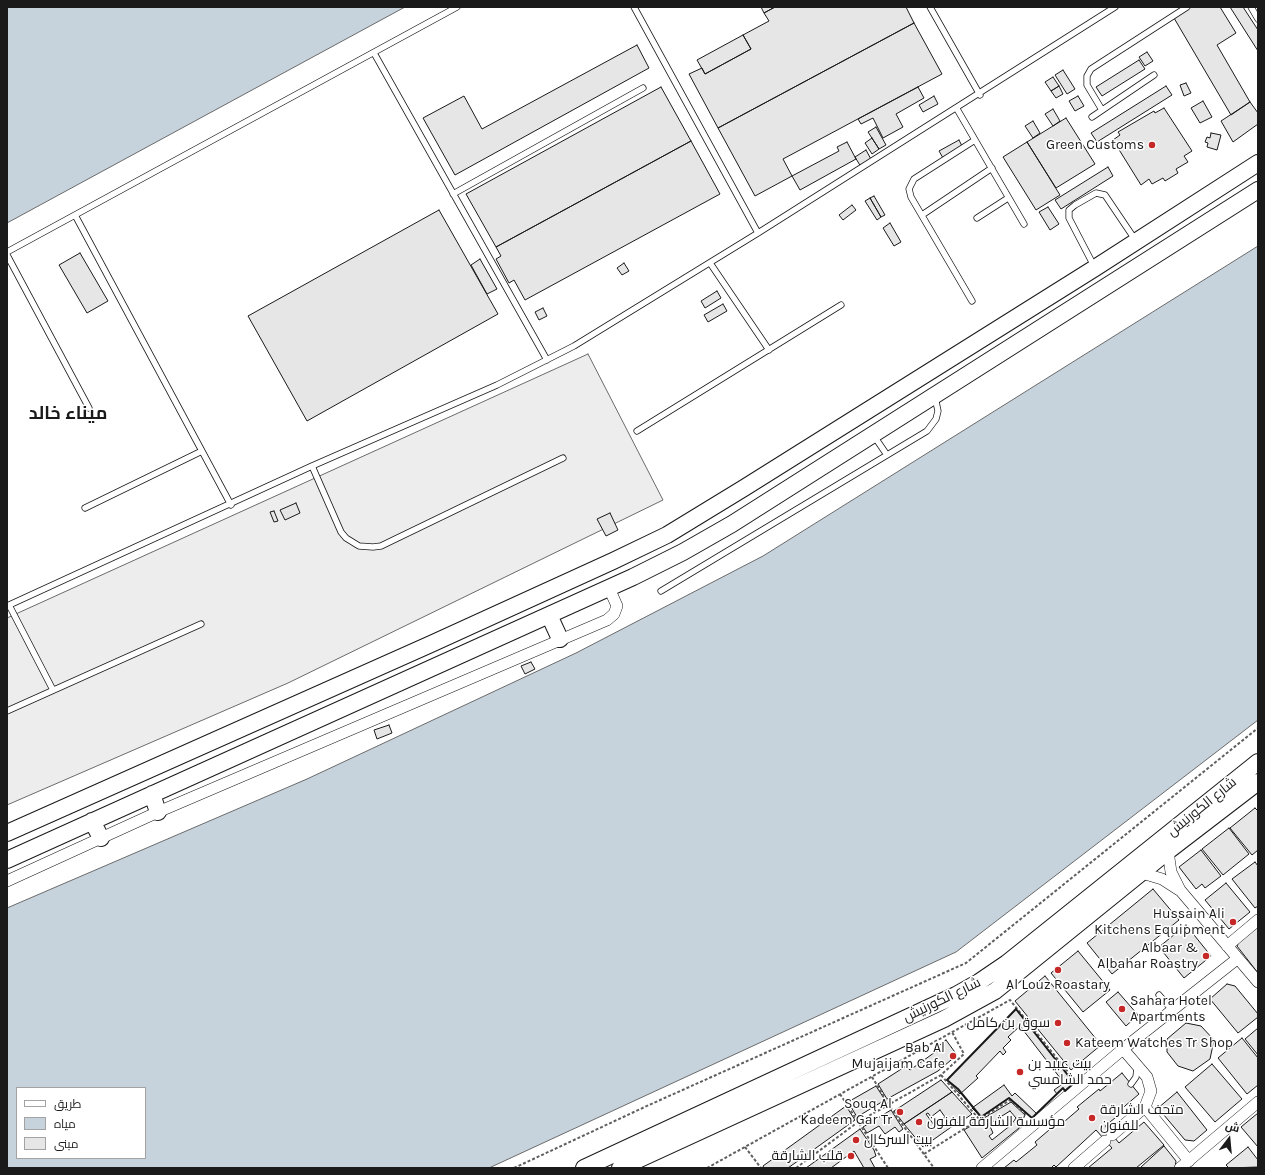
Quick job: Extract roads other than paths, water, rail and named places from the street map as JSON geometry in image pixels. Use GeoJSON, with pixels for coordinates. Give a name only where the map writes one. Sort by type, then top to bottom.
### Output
{"type":"FeatureCollection","features":[{"type":"Feature","properties":{"kind":"street"},"geometry":{"type":"LineString","coordinates":[[7,834],[417,650],[667,535],[1095,268],[1258,162]]}},
{"type":"Feature","properties":{"kind":"street"},"geometry":{"type":"LineString","coordinates":[[7,860],[658,565],[708,538],[1258,190]]}},
{"type":"Feature","properties":{"kind":"street"},"geometry":{"type":"LineString","coordinates":[[7,881],[158,812],[611,618],[616,606],[609,588]]}},
{"type":"Feature","properties":{"kind":"street"},"geometry":{"type":"LineString","coordinates":[[550,615],[560,639]]}},
{"type":"Feature","properties":{"kind":"street","name":"شارع الكورنيش"},"geometry":{"type":"LineString","coordinates":[[584,1168],[956,995],[980,982],[1007,963],[1258,762]]}},
{"type":"Feature","properties":{"kind":"street","name":"شارع الكورنيش"},"geometry":{"type":"LineString","coordinates":[[620,1168],[978,1002],[1011,980],[1168,852],[1258,782]]}},
{"type":"Feature","properties":{"kind":"street"},"geometry":{"type":"LineString","coordinates":[[152,794],[158,812]]}},
{"type":"Feature","properties":{"kind":"street"},"geometry":{"type":"LineString","coordinates":[[92,821],[101,838]]}},
{"type":"Feature","properties":{"kind":"street"},"geometry":{"type":"LineString","coordinates":[[7,852],[37,838],[39,830],[33,822]]}},
{"type":"Feature","properties":{"kind":"street"},"geometry":{"type":"LineString","coordinates":[[1168,852],[1171,872],[1180,890],[1258,982]]}},
{"type":"Feature","properties":{"kind":"street"},"geometry":{"type":"LineString","coordinates":[[1142,873],[1162,879],[1180,890]]}},
{"type":"Feature","properties":{"kind":"street"},"geometry":{"type":"LineString","coordinates":[[1227,946],[1258,920]]}},
{"type":"Feature","properties":{"kind":"street"},"geometry":{"type":"LineString","coordinates":[[982,1168],[1123,1049],[1237,959]]}},
{"type":"Feature","properties":{"kind":"street"},"geometry":{"type":"LineString","coordinates":[[1074,1168],[1144,1107],[1150,1097],[1150,1084],[1137,1065],[1123,1049]]}},
{"type":"Feature","properties":{"kind":"street"},"geometry":{"type":"LineString","coordinates":[[1144,1107],[1185,1164],[1258,1102]]}},
{"type":"Feature","properties":{"kind":"lane"},"geometry":{"type":"LineString","coordinates":[[7,252],[457,7]]}},
{"type":"Feature","properties":{"kind":"lane"},"geometry":{"type":"LineString","coordinates":[[634,7],[758,233]]}},
{"type":"Feature","properties":{"kind":"lane"},"geometry":{"type":"LineString","coordinates":[[930,7],[980,95]]}},
{"type":"Feature","properties":{"kind":"lane"},"geometry":{"type":"LineString","coordinates":[[53,690],[8,606],[231,505],[312,466],[472,396],[547,360],[601,330],[710,263],[980,95],[1115,7]]}},
{"type":"Feature","properties":{"kind":"lane"},"geometry":{"type":"LineString","coordinates":[[1102,110],[1087,85],[1087,76],[1091,69],[1188,7]]}},
{"type":"Feature","properties":{"kind":"lane"},"geometry":{"type":"LineString","coordinates":[[1251,7],[1258,18]]}},
{"type":"Feature","properties":{"kind":"lane"},"geometry":{"type":"LineString","coordinates":[[374,53],[547,360]]}},
{"type":"Feature","properties":{"kind":"lane"},"geometry":{"type":"LineString","coordinates":[[1092,117],[1154,75]]}},
{"type":"Feature","properties":{"kind":"lane"},"geometry":{"type":"LineString","coordinates":[[453,194],[643,88]]}},
{"type":"Feature","properties":{"kind":"lane"},"geometry":{"type":"LineString","coordinates":[[957,109],[1024,224]]}},
{"type":"Feature","properties":{"kind":"lane"},"geometry":{"type":"LineString","coordinates":[[972,301],[909,193],[911,182],[975,140]]}},
{"type":"Feature","properties":{"kind":"lane"},"geometry":{"type":"LineString","coordinates":[[922,215],[992,168]]}},
{"type":"Feature","properties":{"kind":"lane"},"geometry":{"type":"LineString","coordinates":[[1095,268],[1068,218],[1069,210],[1075,205],[1096,193],[1105,195],[1136,242]]}},
{"type":"Feature","properties":{"kind":"lane"},"geometry":{"type":"LineString","coordinates":[[977,218],[1008,198]]}},
{"type":"Feature","properties":{"kind":"lane"},"geometry":{"type":"LineString","coordinates":[[75,215],[231,505]]}},
{"type":"Feature","properties":{"kind":"lane"},"geometry":{"type":"LineString","coordinates":[[7,255],[89,408]]}},
{"type":"Feature","properties":{"kind":"lane"},"geometry":{"type":"LineString","coordinates":[[710,263],[769,350]]}},
{"type":"Feature","properties":{"kind":"lane"},"geometry":{"type":"LineString","coordinates":[[637,431],[841,305]]}},
{"type":"Feature","properties":{"kind":"lane"},"geometry":{"type":"LineString","coordinates":[[662,591],[927,431],[932,426],[938,411],[934,396]]}},
{"type":"Feature","properties":{"kind":"lane"},"geometry":{"type":"LineString","coordinates":[[873,434],[887,455]]}},
{"type":"Feature","properties":{"kind":"lane"},"geometry":{"type":"LineString","coordinates":[[84,508],[202,451]]}},
{"type":"Feature","properties":{"kind":"lane"},"geometry":{"type":"LineString","coordinates":[[312,466],[341,532],[346,538],[359,546],[374,547],[381,546],[564,458]]}},
{"type":"Feature","properties":{"kind":"lane"},"geometry":{"type":"LineString","coordinates":[[7,710],[201,624]]}},
{"type":"Feature","properties":{"kind":"lane"},"geometry":{"type":"LineString","coordinates":[[1159,994],[1172,1010]]}},
{"type":"Feature","properties":{"kind":"lane"},"geometry":{"type":"LineString","coordinates":[[1131,1084],[1137,1073],[1137,1065]]}},
{"type":"Feature","properties":{"kind":"water"},"geometry":{"type":"Polygon","coordinates":[[[7,7],[405,7],[7,223],[7,7]]]}},
{"type":"Feature","properties":{"kind":"water"},"geometry":{"type":"Polygon","coordinates":[[[1258,246],[1258,720],[956,952],[489,1168],[7,1168],[7,908],[307,779],[576,653],[763,556],[1258,246]]]}},
{"type":"Feature","properties":{"kind":"place","name":"Green Customs"},"geometry":{"type":"Point","coordinates":[1152,145]}},
{"type":"Feature","properties":{"kind":"place","name":"Hussain Ali Kitchens Equipment"},"geometry":{"type":"Point","coordinates":[1233,922]}},
{"type":"Feature","properties":{"kind":"place","name":"Albaar & Albahar Roastry"},"geometry":{"type":"Point","coordinates":[1206,956]}},
{"type":"Feature","properties":{"kind":"place","name":"Al Louz Roastary"},"geometry":{"type":"Point","coordinates":[1058,970]}},
{"type":"Feature","properties":{"kind":"place","name":"Sahara Hotel Apartments"},"geometry":{"type":"Point","coordinates":[1122,1009]}},
{"type":"Feature","properties":{"kind":"place","name":"سوق بن كامل"},"geometry":{"type":"Point","coordinates":[1058,1023]}},
{"type":"Feature","properties":{"kind":"place","name":"Kateem Watches Tr Shop"},"geometry":{"type":"Point","coordinates":[1067,1043]}},
{"type":"Feature","properties":{"kind":"place","name":"Bab Al Mujaijam Cafe"},"geometry":{"type":"Point","coordinates":[953,1056]}},
{"type":"Feature","properties":{"kind":"place","name":"بيت عبيد بن حمد الشامسي"},"geometry":{"type":"Point","coordinates":[1020,1072]}},
{"type":"Feature","properties":{"kind":"place","name":"Souq Al Kadeem Gar Tr"},"geometry":{"type":"Point","coordinates":[900,1112]}},
{"type":"Feature","properties":{"kind":"place","name":"متحف الشارقة للفنون"},"geometry":{"type":"Point","coordinates":[1092,1118]}},
{"type":"Feature","properties":{"kind":"place","name":"مؤسسة الشارقة للفنون"},"geometry":{"type":"Point","coordinates":[919,1122]}},
{"type":"Feature","properties":{"kind":"place","name":"بيت السركال"},"geometry":{"type":"Point","coordinates":[856,1140]}},
{"type":"Feature","properties":{"kind":"place","name":"قلب الشارقة"},"geometry":{"type":"Point","coordinates":[851,1156]}},
{"type":"Feature","properties":{"kind":"district","name":"ميناء خالد"},"geometry":{"type":"Point","coordinates":[68,414]}}]}
